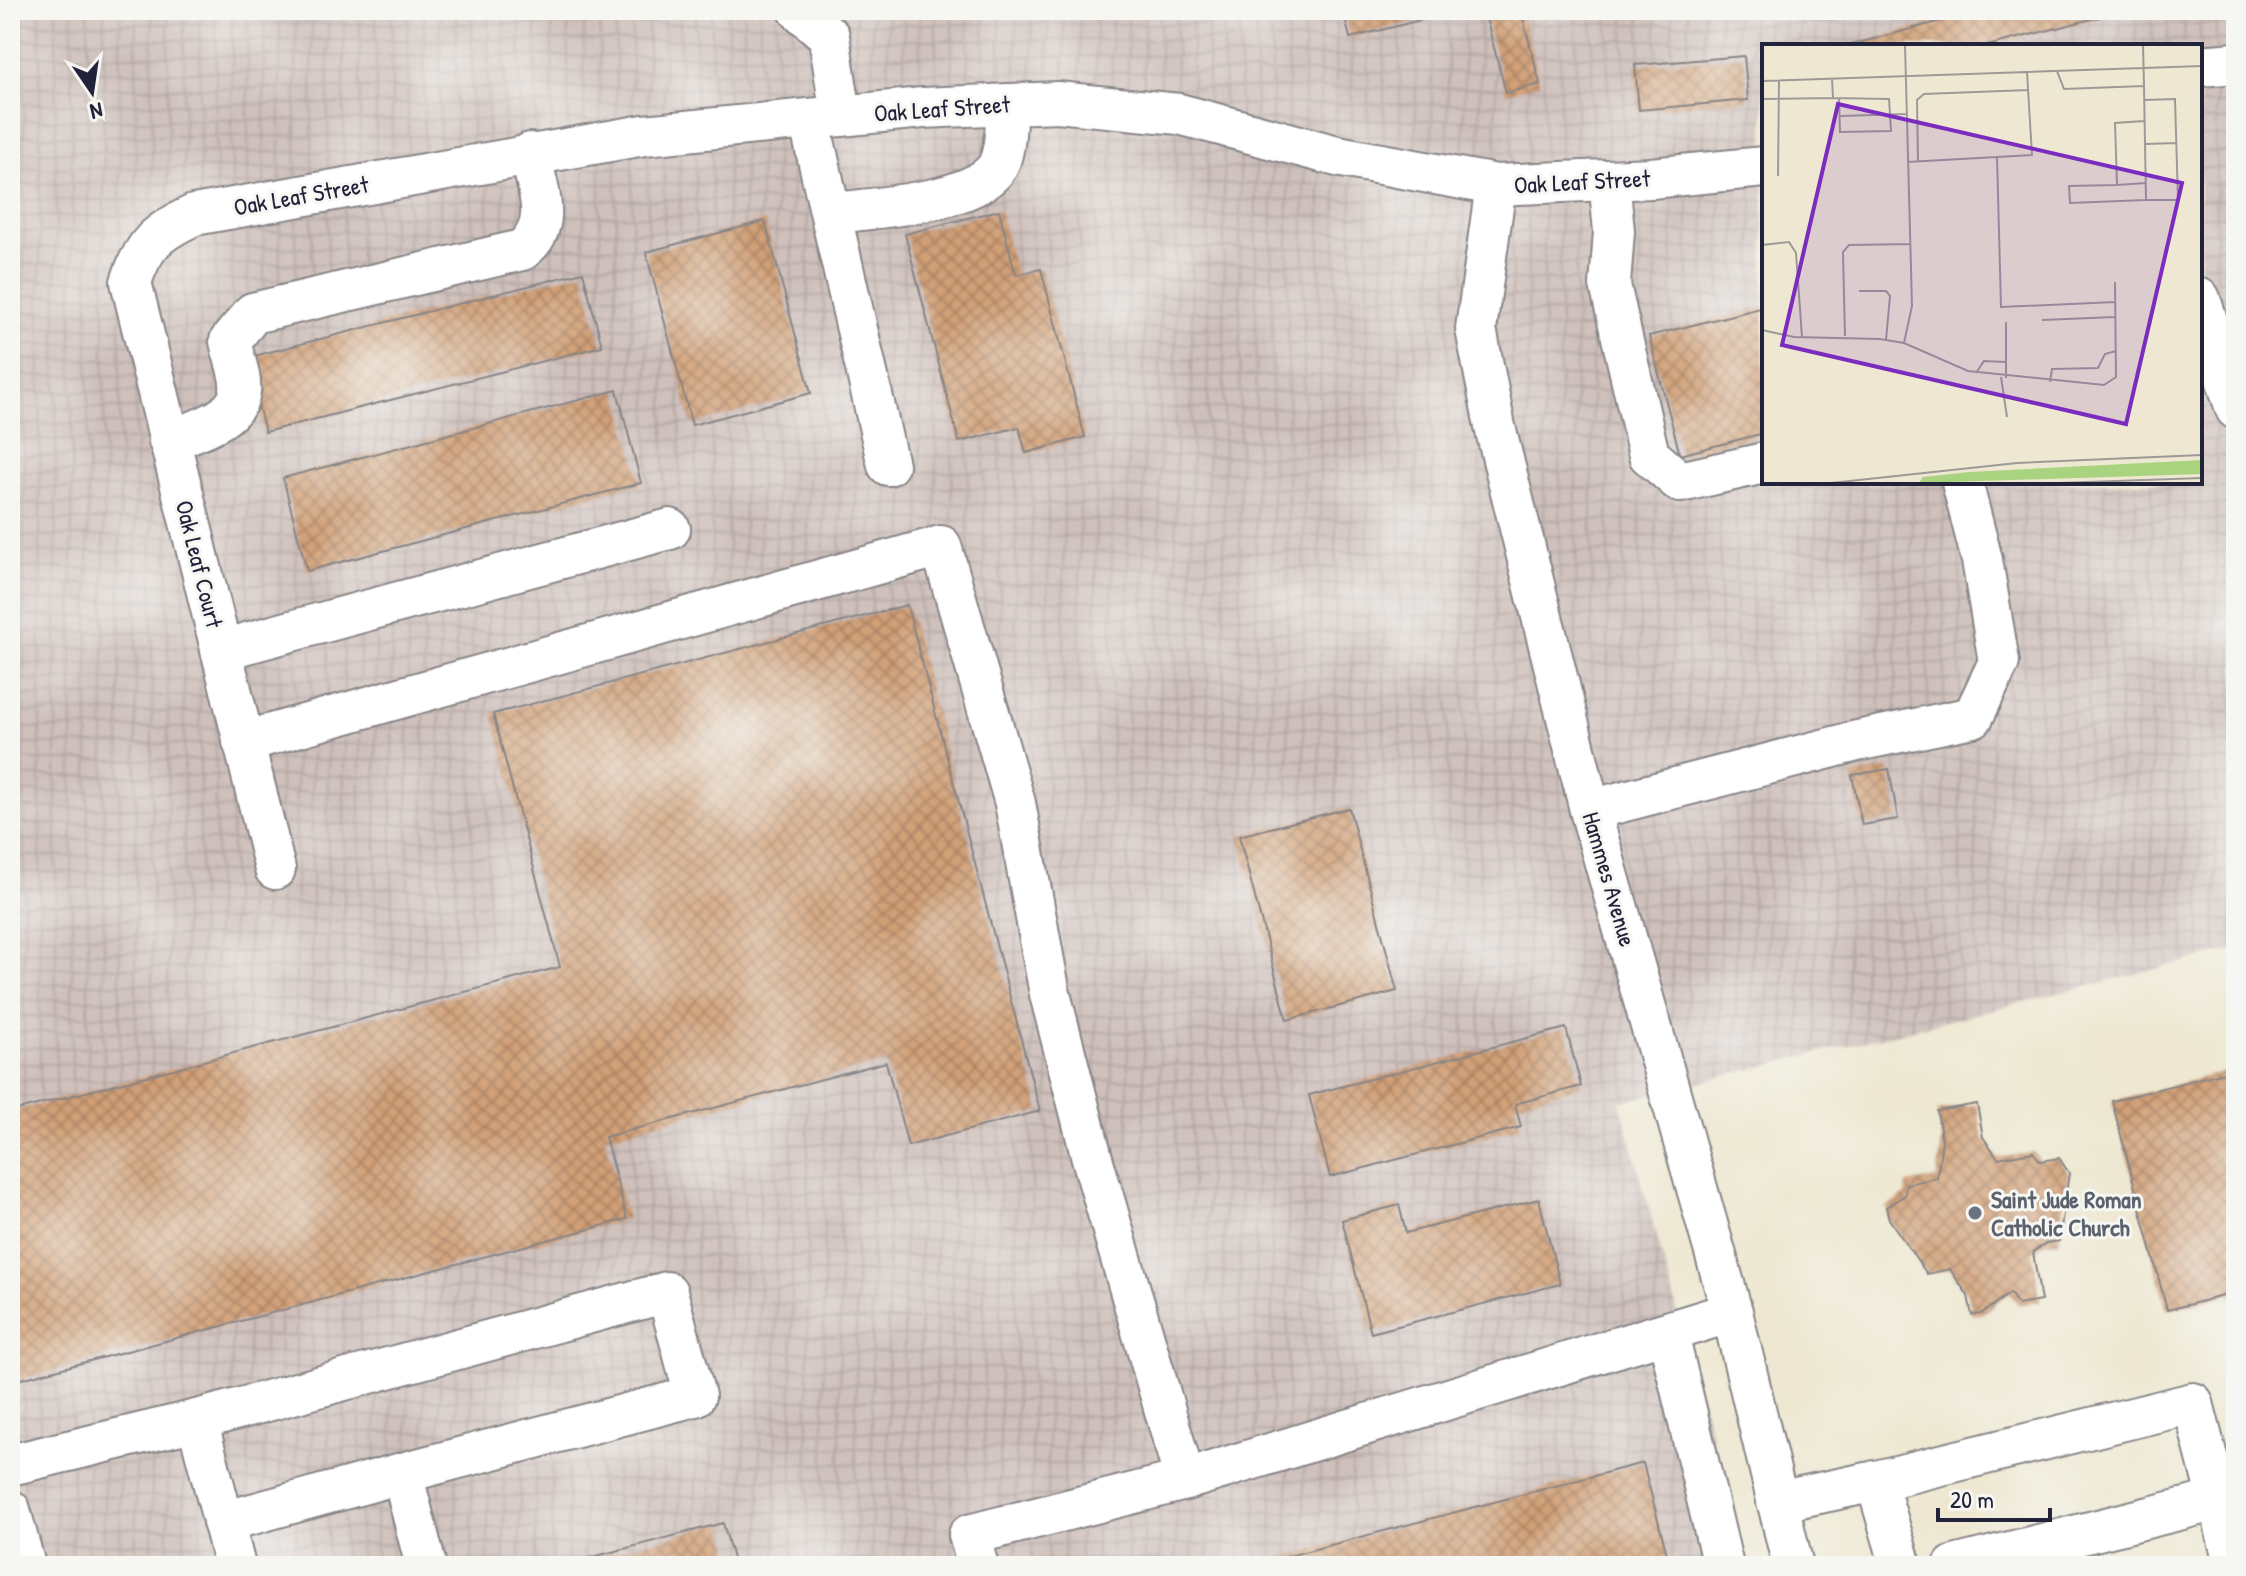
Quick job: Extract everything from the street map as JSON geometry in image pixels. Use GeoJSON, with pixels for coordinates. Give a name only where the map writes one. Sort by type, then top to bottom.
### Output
{"type":"FeatureCollection","features":[{"type":"Feature","properties":{"kind":"street"},"geometry":{"type":"LineString","coordinates":[[799,10],[829,36],[825,117],[831,214],[888,465]]}},
{"type":"Feature","properties":{"kind":"street"},"geometry":{"type":"LineString","coordinates":[[2202,66],[2236,63]]}},
{"type":"Feature","properties":{"kind":"street","name":"Oak Leaf Street"},"geometry":{"type":"LineString","coordinates":[[138,260],[160,230],[194,215],[530,153],[644,135],[825,117],[1007,104],[1057,102],[1179,114],[1337,156],[1496,185],[1609,180],[1762,167]]}},
{"type":"Feature","properties":{"kind":"street"},"geometry":{"type":"LineString","coordinates":[[831,214],[970,188],[996,169],[1004,141],[1007,104]]}},
{"type":"Feature","properties":{"kind":"street"},"geometry":{"type":"LineString","coordinates":[[169,441],[220,419],[234,406],[240,392],[230,341],[253,313],[522,250],[536,240],[544,222],[530,153]]}},
{"type":"Feature","properties":{"kind":"street"},"geometry":{"type":"LineString","coordinates":[[1609,180],[1614,231],[1610,285],[1649,455],[1680,482],[1762,463]]}},
{"type":"Feature","properties":{"kind":"street","name":"Hammes Avenue"},"geometry":{"type":"LineString","coordinates":[[1496,185],[1476,329],[1495,427],[1590,810],[1732,1312],[1777,1502],[1785,1564]]}},
{"type":"Feature","properties":{"kind":"street","name":"Oak Leaf Court"},"geometry":{"type":"LineString","coordinates":[[138,260],[131,282],[275,869]]}},
{"type":"Feature","properties":{"kind":"street"},"geometry":{"type":"LineString","coordinates":[[2202,305],[2236,409]]}},
{"type":"Feature","properties":{"kind":"street"},"geometry":{"type":"LineString","coordinates":[[1590,810],[1857,741],[1973,717],[1999,662],[1982,560],[1963,484]]}},
{"type":"Feature","properties":{"kind":"street"},"geometry":{"type":"LineString","coordinates":[[221,650],[670,529]]}},
{"type":"Feature","properties":{"kind":"street"},"geometry":{"type":"LineString","coordinates":[[243,742],[941,546],[1015,803],[1050,994],[1092,1158],[1185,1480]]}},
{"type":"Feature","properties":{"kind":"street"},"geometry":{"type":"LineString","coordinates":[[10,1465],[197,1420],[667,1292],[695,1396],[223,1522]]}},
{"type":"Feature","properties":{"kind":"street"},"geometry":{"type":"LineString","coordinates":[[978,1566],[969,1535],[1185,1480],[1732,1312]]}},
{"type":"Feature","properties":{"kind":"street"},"geometry":{"type":"LineString","coordinates":[[1668,1334],[1723,1566]]}},
{"type":"Feature","properties":{"kind":"street"},"geometry":{"type":"LineString","coordinates":[[1777,1502],[1876,1481],[2193,1403],[2235,1566]]}},
{"type":"Feature","properties":{"kind":"street"},"geometry":{"type":"LineString","coordinates":[[197,1420],[235,1566]]}},
{"type":"Feature","properties":{"kind":"street"},"geometry":{"type":"LineString","coordinates":[[402,1473],[426,1566]]}},
{"type":"Feature","properties":{"kind":"street"},"geometry":{"type":"LineString","coordinates":[[1876,1481],[1901,1566]]}},
{"type":"Feature","properties":{"kind":"street"},"geometry":{"type":"LineString","coordinates":[[1954,1566],[2218,1500]]}},
{"type":"Feature","properties":{"kind":"street"},"geometry":{"type":"LineString","coordinates":[[10,1510],[25,1566]]}},
{"type":"Feature","properties":{"kind":"shaded area"},"geometry":{"type":"Polygon","coordinates":[[[10,10],[2236,10],[2236,949],[1620,1102],[1747,1566],[10,1566],[10,10]]]}},
{"type":"Feature","properties":{"kind":"building"},"geometry":{"type":"Polygon","coordinates":[[[1343,10],[1434,10],[1436,16],[1350,38],[1343,10]]]}},
{"type":"Feature","properties":{"kind":"building"},"geometry":{"type":"Polygon","coordinates":[[[1484,10],[1521,10],[1540,84],[1506,93],[1484,10]]]}},
{"type":"Feature","properties":{"kind":"building"},"geometry":{"type":"Polygon","coordinates":[[[1982,10],[2123,11],[1995,44],[1854,44],[1982,10]]]}},
{"type":"Feature","properties":{"kind":"building"},"geometry":{"type":"Polygon","coordinates":[[[1744,56],[1748,100],[1639,110],[1635,65],[1744,56]]]}},
{"type":"Feature","properties":{"kind":"building"},"geometry":{"type":"Polygon","coordinates":[[[999,210],[1016,275],[1041,269],[1085,437],[1026,453],[1019,427],[959,442],[905,234],[999,210]]]}},
{"type":"Feature","properties":{"kind":"building"},"geometry":{"type":"Polygon","coordinates":[[[765,221],[811,393],[692,425],[646,252],[765,221]]]}},
{"type":"Feature","properties":{"kind":"building"},"geometry":{"type":"Polygon","coordinates":[[[583,272],[602,346],[265,432],[246,358],[583,272]]]}},
{"type":"Feature","properties":{"kind":"building"},"geometry":{"type":"Polygon","coordinates":[[[1762,308],[1762,434],[1680,455],[1649,336],[1762,308]]]}},
{"type":"Feature","properties":{"kind":"building"},"geometry":{"type":"Polygon","coordinates":[[[617,390],[641,483],[307,571],[283,478],[617,390]]]}},
{"type":"Feature","properties":{"kind":"building"},"geometry":{"type":"Polygon","coordinates":[[[907,605],[1040,1111],[908,1146],[886,1062],[605,1137],[627,1219],[10,1382],[10,1112],[560,967],[493,714],[907,605]]]}},
{"type":"Feature","properties":{"kind":"building"},"geometry":{"type":"Polygon","coordinates":[[[1889,769],[1898,819],[1862,825],[1852,775],[1889,769]]]}},
{"type":"Feature","properties":{"kind":"building"},"geometry":{"type":"Polygon","coordinates":[[[1349,808],[1397,991],[1287,1020],[1239,836],[1349,808]]]}},
{"type":"Feature","properties":{"kind":"building"},"geometry":{"type":"Polygon","coordinates":[[[1566,1028],[1581,1086],[1515,1104],[1521,1127],[1330,1177],[1309,1095],[1566,1028]]]}},
{"type":"Feature","properties":{"kind":"building"},"geometry":{"type":"Polygon","coordinates":[[[2236,1069],[2236,1308],[2231,1294],[2167,1310],[2112,1101],[2236,1069]]]}},
{"type":"Feature","properties":{"kind":"building","name":"Saint Jude Roman Catholic Church"},"geometry":{"type":"Polygon","coordinates":[[[1977,1104],[1983,1137],[1998,1158],[2033,1152],[2040,1161],[2059,1158],[2069,1173],[2059,1241],[2046,1243],[2033,1252],[2041,1301],[2018,1305],[2010,1293],[1981,1314],[1972,1315],[1968,1296],[1950,1269],[1927,1274],[1889,1219],[1886,1207],[1905,1195],[1906,1184],[1937,1178],[1942,1140],[1937,1111],[1977,1104]]]}},
{"type":"Feature","properties":{"kind":"building"},"geometry":{"type":"Polygon","coordinates":[[[1539,1199],[1560,1284],[1371,1333],[1342,1220],[1399,1205],[1406,1233],[1539,1199]]]}},
{"type":"Feature","properties":{"kind":"building"},"geometry":{"type":"Polygon","coordinates":[[[1643,1463],[1670,1566],[1254,1565],[1643,1463]]]}},
{"type":"Feature","properties":{"kind":"building"},"geometry":{"type":"Polygon","coordinates":[[[723,1523],[735,1566],[562,1566],[562,1565],[723,1523]]]}},
{"type":"Feature","properties":{"kind":"place","name":"Saint Jude Roman Catholic Church"},"geometry":{"type":"Point","coordinates":[1975,1213]}}]}
